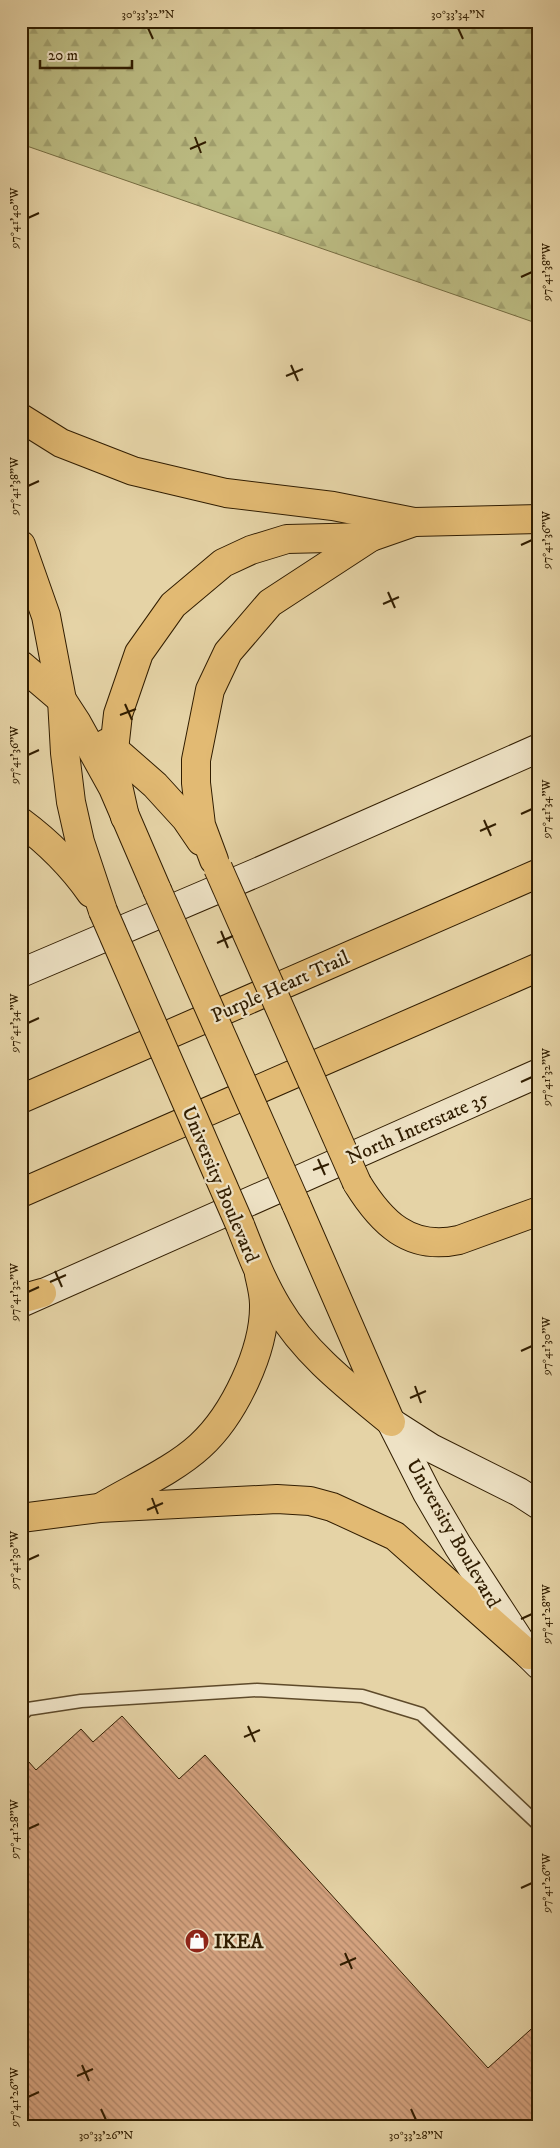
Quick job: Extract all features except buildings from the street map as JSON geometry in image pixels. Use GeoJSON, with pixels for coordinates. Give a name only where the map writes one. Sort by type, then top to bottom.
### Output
{"type":"FeatureCollection","features":[{"type":"Feature","properties":{"kind":"main road"},"geometry":{"type":"LineString","coordinates":[[21,418],[61,443],[133,472],[226,492],[333,506],[414,522],[539,519]]}},
{"type":"Feature","properties":{"kind":"main road"},"geometry":{"type":"LineString","coordinates":[[414,522],[371,537],[270,603],[228,652],[210,690],[196,760],[196,784],[201,825],[216,864],[357,1183],[380,1217],[395,1229],[420,1239],[448,1242],[459,1240],[539,1211]]}},
{"type":"Feature","properties":{"kind":"main road"},"geometry":{"type":"LineString","coordinates":[[125,817],[117,781],[114,750],[118,714],[139,653],[173,605],[223,563],[251,550],[287,539],[371,537]]}},
{"type":"Feature","properties":{"kind":"main road"},"geometry":{"type":"LineString","coordinates":[[21,545],[46,616],[62,700],[72,802],[80,842],[103,911]]}},
{"type":"Feature","properties":{"kind":"main road"},"geometry":{"type":"LineString","coordinates":[[21,666],[62,700],[114,750],[159,788],[186,819],[216,864]]}},
{"type":"Feature","properties":{"kind":"main road"},"geometry":{"type":"LineString","coordinates":[[62,700],[109,779],[125,817]]}},
{"type":"Feature","properties":{"kind":"main road"},"geometry":{"type":"LineString","coordinates":[[21,973],[258,872],[539,748]]}},
{"type":"Feature","properties":{"kind":"main road","name":"University Boulevard"},"geometry":{"type":"LineString","coordinates":[[125,817],[391,1422],[427,1493],[458,1546],[534,1660]]}},
{"type":"Feature","properties":{"kind":"main road"},"geometry":{"type":"LineString","coordinates":[[21,822],[40,837],[80,877],[103,911]]}},
{"type":"Feature","properties":{"kind":"main road","name":"Purple Heart Trail"},"geometry":{"type":"LineString","coordinates":[[21,1099],[539,873]]}},
{"type":"Feature","properties":{"kind":"main road","name":"University Boulevard"},"geometry":{"type":"LineString","coordinates":[[103,911],[240,1225],[259,1274],[278,1309],[300,1339],[331,1373],[391,1422],[431,1448],[519,1492],[539,1505]]}},
{"type":"Feature","properties":{"kind":"main road"},"geometry":{"type":"LineString","coordinates":[[21,1193],[539,967]]}},
{"type":"Feature","properties":{"kind":"main road","name":"North Interstate 35"},"geometry":{"type":"LineString","coordinates":[[28,1298],[539,1073]]}},
{"type":"Feature","properties":{"kind":"main road"},"geometry":{"type":"LineString","coordinates":[[99,1508],[194,1451],[224,1418],[255,1356],[262,1331],[264,1303],[259,1274]]}},
{"type":"Feature","properties":{"kind":"main road"},"geometry":{"type":"LineString","coordinates":[[21,1518],[99,1508],[277,1499],[310,1501],[332,1507],[395,1536],[534,1660]]}},
{"type":"Feature","properties":{"kind":"lane"},"geometry":{"type":"LineString","coordinates":[[21,1715],[28,1709],[80,1702],[257,1690],[362,1696],[421,1714],[539,1825]]}},
{"type":"Feature","properties":{"kind":"green space"},"geometry":{"type":"Polygon","coordinates":[[[21,21],[539,21],[539,324],[21,144],[21,21]]]}},
{"type":"Feature","properties":{"kind":"place","name":"IKEA"},"geometry":{"type":"Point","coordinates":[197,1941]}}]}
